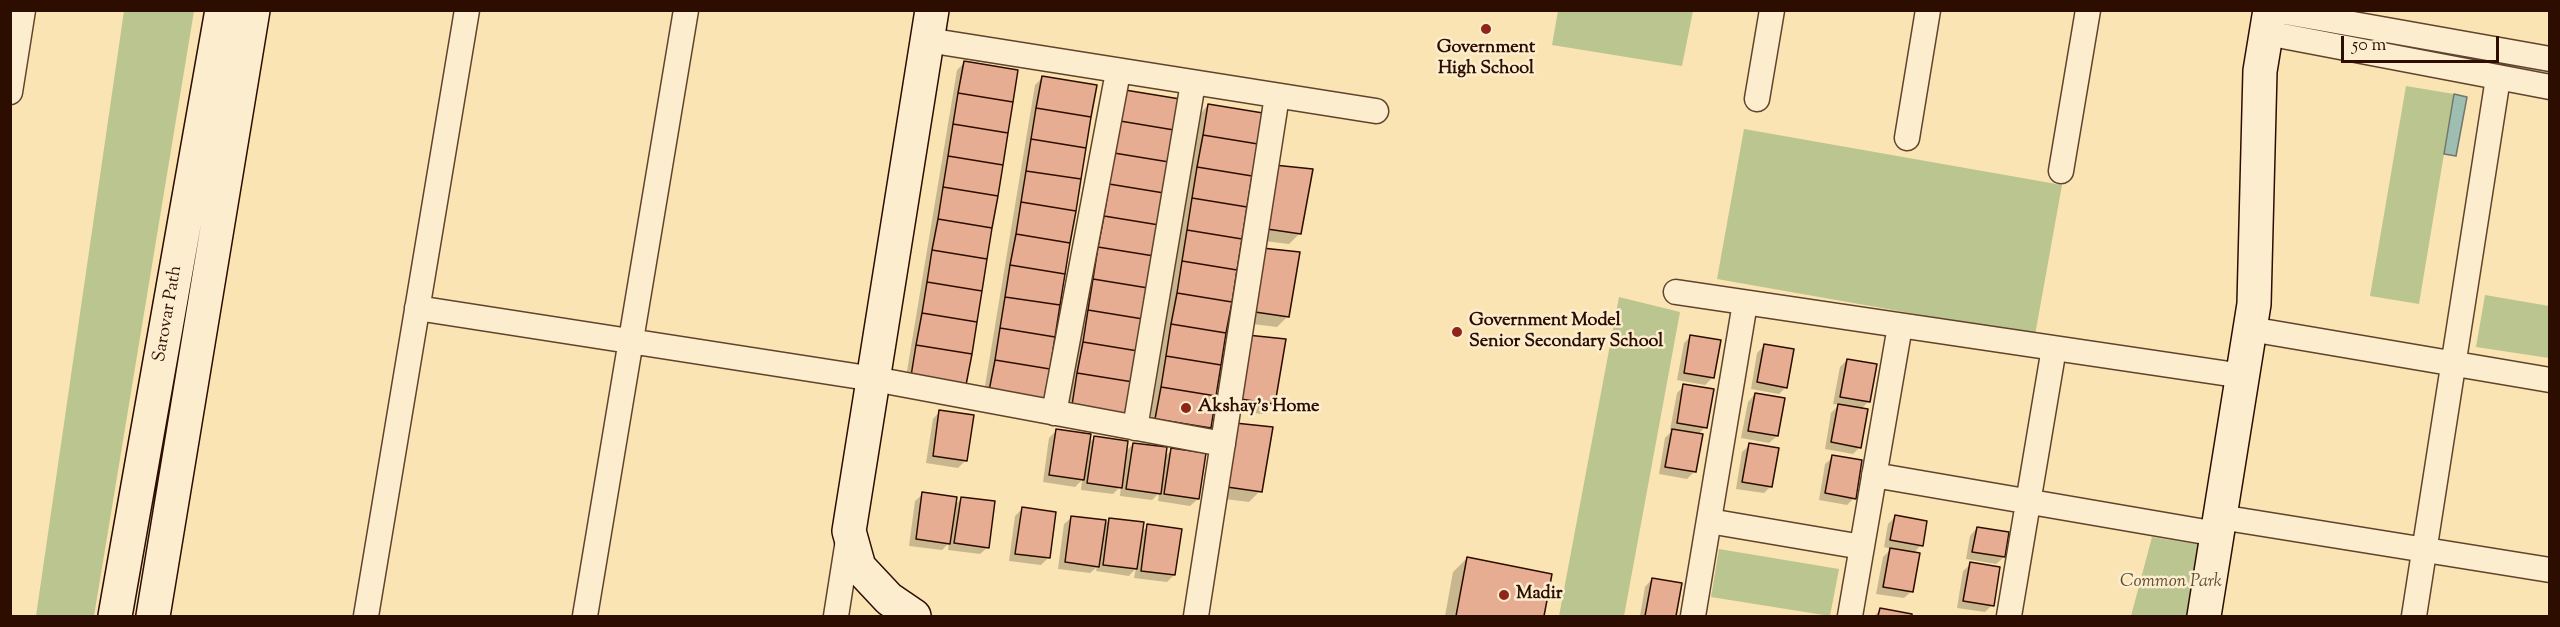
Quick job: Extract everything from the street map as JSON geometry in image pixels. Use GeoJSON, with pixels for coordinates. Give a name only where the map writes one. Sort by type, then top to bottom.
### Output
{"type":"FeatureCollection","features":[{"type":"Feature","properties":{"kind":"main road","name":"Sarovar Path"},"geometry":{"type":"LineString","coordinates":[[116,616],[222,10]]}},
{"type":"Feature","properties":{"kind":"main road","name":"Sarovar Path"},"geometry":{"type":"LineString","coordinates":[[153,616],[253,10]]}},
{"type":"Feature","properties":{"kind":"main road"},"geometry":{"type":"LineString","coordinates":[[2204,616],[2254,304],[2260,71],[2270,18]]}},
{"type":"Feature","properties":{"kind":"main road"},"geometry":{"type":"LineString","coordinates":[[914,616],[889,599],[859,567],[849,531],[930,25]]}},
{"type":"Feature","properties":{"kind":"street"},"geometry":{"type":"LineString","coordinates":[[10,92],[14,37],[23,10]]}},
{"type":"Feature","properties":{"kind":"street"},"geometry":{"type":"LineString","coordinates":[[366,616],[467,10]]}},
{"type":"Feature","properties":{"kind":"street"},"geometry":{"type":"LineString","coordinates":[[585,616],[686,10]]}},
{"type":"Feature","properties":{"kind":"street"},"geometry":{"type":"LineString","coordinates":[[1757,99],[1772,10]]}},
{"type":"Feature","properties":{"kind":"street"},"geometry":{"type":"LineString","coordinates":[[1907,138],[1928,10]]}},
{"type":"Feature","properties":{"kind":"street"},"geometry":{"type":"LineString","coordinates":[[2061,171],[2088,10]]}},
{"type":"Feature","properties":{"kind":"street"},"geometry":{"type":"LineString","coordinates":[[2270,18],[2550,59]]}},
{"type":"Feature","properties":{"kind":"street"},"geometry":{"type":"LineString","coordinates":[[2270,18],[2498,78],[2550,87]]}},
{"type":"Feature","properties":{"kind":"street"},"geometry":{"type":"LineString","coordinates":[[930,25],[1118,72],[1376,111]]}},
{"type":"Feature","properties":{"kind":"street"},"geometry":{"type":"LineString","coordinates":[[1054,413],[1118,72]]}},
{"type":"Feature","properties":{"kind":"street"},"geometry":{"type":"LineString","coordinates":[[2414,616],[2498,78]]}},
{"type":"Feature","properties":{"kind":"street"},"geometry":{"type":"LineString","coordinates":[[1135,428],[1193,83]]}},
{"type":"Feature","properties":{"kind":"street"},"geometry":{"type":"LineString","coordinates":[[1196,616],[1277,96]]}},
{"type":"Feature","properties":{"kind":"street"},"geometry":{"type":"LineString","coordinates":[[1676,292],[2243,376]]}},
{"type":"Feature","properties":{"kind":"street"},"geometry":{"type":"LineString","coordinates":[[1693,616],[1744,303]]}},
{"type":"Feature","properties":{"kind":"street"},"geometry":{"type":"LineString","coordinates":[[417,308],[874,379],[1222,444]]}},
{"type":"Feature","properties":{"kind":"street"},"geometry":{"type":"LineString","coordinates":[[1850,616],[1900,326]]}},
{"type":"Feature","properties":{"kind":"street"},"geometry":{"type":"LineString","coordinates":[[2250,329],[2550,380]]}},
{"type":"Feature","properties":{"kind":"street"},"geometry":{"type":"LineString","coordinates":[[2009,616],[2054,348]]}},
{"type":"Feature","properties":{"kind":"street"},"geometry":{"type":"LineString","coordinates":[[1874,476],[2029,502],[2424,550],[2550,570]]}},
{"type":"Feature","properties":{"kind":"street"},"geometry":{"type":"LineString","coordinates":[[1709,521],[1862,547]]}},
{"type":"Feature","properties":{"kind":"street"},"geometry":{"type":"LineString","coordinates":[[836,616],[849,531]]}},
{"type":"Feature","properties":{"kind":"green space"},"geometry":{"type":"Polygon","coordinates":[[[124,11],[194,11],[94,616],[36,616],[124,11]]]}},
{"type":"Feature","properties":{"kind":"green space"},"geometry":{"type":"Polygon","coordinates":[[[1558,11],[1693,11],[1682,66],[1552,45],[1558,11]]]}},
{"type":"Feature","properties":{"kind":"green space"},"geometry":{"type":"Polygon","coordinates":[[[2406,86],[2454,94],[2419,304],[2370,296],[2406,86]]]}},
{"type":"Feature","properties":{"kind":"green space"},"geometry":{"type":"Polygon","coordinates":[[[1744,129],[2062,185],[2035,335],[1717,279],[1744,129]]]}},
{"type":"Feature","properties":{"kind":"green space"},"geometry":{"type":"Polygon","coordinates":[[[2485,295],[2549,306],[2549,358],[2476,347],[2485,295]]]}},
{"type":"Feature","properties":{"kind":"green space"},"geometry":{"type":"Polygon","coordinates":[[[1619,297],[1680,312],[1624,616],[1559,616],[1619,297]]]}},
{"type":"Feature","properties":{"kind":"green space","name":"Common Park"},"geometry":{"type":"Polygon","coordinates":[[[2152,537],[2208,546],[2195,616],[2131,616],[2152,537]]]}},
{"type":"Feature","properties":{"kind":"green space"},"geometry":{"type":"Polygon","coordinates":[[[1719,549],[1839,569],[1830,616],[1711,597],[1719,549]]]}},
{"type":"Feature","properties":{"kind":"shaded area"},"geometry":{"type":"Polygon","coordinates":[[[2454,94],[2467,97],[2456,156],[2444,154],[2454,94]]]}},
{"type":"Feature","properties":{"kind":"building"},"geometry":{"type":"Polygon","coordinates":[[[964,61],[1018,70],[1013,102],[958,93],[964,61]]]}},
{"type":"Feature","properties":{"kind":"building"},"geometry":{"type":"Polygon","coordinates":[[[1042,76],[1097,85],[1091,117],[1036,108],[1042,76]]]}},
{"type":"Feature","properties":{"kind":"building"},"geometry":{"type":"Polygon","coordinates":[[[1125,90],[1180,99],[1174,130],[1120,121],[1125,90]]]}},
{"type":"Feature","properties":{"kind":"building"},"geometry":{"type":"Polygon","coordinates":[[[958,93],[1013,102],[1008,133],[953,124],[958,93]]]}},
{"type":"Feature","properties":{"kind":"building"},"geometry":{"type":"Polygon","coordinates":[[[1208,104],[1263,113],[1258,144],[1203,135],[1208,104]]]}},
{"type":"Feature","properties":{"kind":"building"},"geometry":{"type":"Polygon","coordinates":[[[1036,108],[1091,117],[1086,148],[1031,139],[1036,108]]]}},
{"type":"Feature","properties":{"kind":"building"},"geometry":{"type":"Polygon","coordinates":[[[1120,121],[1174,130],[1169,162],[1114,153],[1120,121]]]}},
{"type":"Feature","properties":{"kind":"building"},"geometry":{"type":"Polygon","coordinates":[[[953,124],[1008,133],[1003,165],[948,156],[953,124]]]}},
{"type":"Feature","properties":{"kind":"building"},"geometry":{"type":"Polygon","coordinates":[[[1203,135],[1258,144],[1252,176],[1197,167],[1203,135]]]}},
{"type":"Feature","properties":{"kind":"building"},"geometry":{"type":"Polygon","coordinates":[[[1031,139],[1086,148],[1081,179],[1026,171],[1031,139]]]}},
{"type":"Feature","properties":{"kind":"building"},"geometry":{"type":"Polygon","coordinates":[[[1114,153],[1169,162],[1164,193],[1109,184],[1114,153]]]}},
{"type":"Feature","properties":{"kind":"building"},"geometry":{"type":"Polygon","coordinates":[[[948,156],[1003,165],[998,196],[943,187],[948,156]]]}},
{"type":"Feature","properties":{"kind":"building"},"geometry":{"type":"Polygon","coordinates":[[[1274,165],[1313,169],[1301,234],[1267,229],[1274,165]]]}},
{"type":"Feature","properties":{"kind":"building"},"geometry":{"type":"Polygon","coordinates":[[[1197,167],[1252,176],[1247,207],[1192,198],[1197,167]]]}},
{"type":"Feature","properties":{"kind":"building"},"geometry":{"type":"Polygon","coordinates":[[[1026,171],[1081,179],[1076,211],[1021,202],[1026,171]]]}},
{"type":"Feature","properties":{"kind":"building"},"geometry":{"type":"Polygon","coordinates":[[[1109,184],[1164,193],[1159,225],[1104,216],[1109,184]]]}},
{"type":"Feature","properties":{"kind":"building"},"geometry":{"type":"Polygon","coordinates":[[[943,187],[998,196],[992,228],[938,219],[943,187]]]}},
{"type":"Feature","properties":{"kind":"building"},"geometry":{"type":"Polygon","coordinates":[[[1192,198],[1247,207],[1242,239],[1187,230],[1192,198]]]}},
{"type":"Feature","properties":{"kind":"building"},"geometry":{"type":"Polygon","coordinates":[[[1021,202],[1076,211],[1070,243],[1016,234],[1021,202]]]}},
{"type":"Feature","properties":{"kind":"building"},"geometry":{"type":"Polygon","coordinates":[[[1104,216],[1159,225],[1154,256],[1098,247],[1104,216]]]}},
{"type":"Feature","properties":{"kind":"building"},"geometry":{"type":"Polygon","coordinates":[[[938,219],[992,228],[987,259],[932,250],[938,219]]]}},
{"type":"Feature","properties":{"kind":"building"},"geometry":{"type":"Polygon","coordinates":[[[1187,230],[1242,239],[1237,270],[1182,261],[1187,230]]]}},
{"type":"Feature","properties":{"kind":"building"},"geometry":{"type":"Polygon","coordinates":[[[1016,234],[1070,243],[1065,274],[1010,265],[1016,234]]]}},
{"type":"Feature","properties":{"kind":"building"},"geometry":{"type":"Polygon","coordinates":[[[1098,247],[1154,256],[1148,288],[1093,279],[1098,247]]]}},
{"type":"Feature","properties":{"kind":"building"},"geometry":{"type":"Polygon","coordinates":[[[1262,248],[1300,252],[1289,317],[1255,312],[1262,248]]]}},
{"type":"Feature","properties":{"kind":"building"},"geometry":{"type":"Polygon","coordinates":[[[932,250],[987,259],[982,291],[927,282],[932,250]]]}},
{"type":"Feature","properties":{"kind":"building"},"geometry":{"type":"Polygon","coordinates":[[[1182,261],[1237,270],[1232,302],[1177,293],[1182,261]]]}},
{"type":"Feature","properties":{"kind":"building"},"geometry":{"type":"Polygon","coordinates":[[[1010,265],[1065,274],[1060,305],[1005,297],[1010,265]]]}},
{"type":"Feature","properties":{"kind":"building"},"geometry":{"type":"Polygon","coordinates":[[[1093,279],[1148,288],[1143,319],[1088,310],[1093,279]]]}},
{"type":"Feature","properties":{"kind":"building"},"geometry":{"type":"Polygon","coordinates":[[[927,282],[982,291],[977,322],[922,313],[927,282]]]}},
{"type":"Feature","properties":{"kind":"building"},"geometry":{"type":"Polygon","coordinates":[[[1177,293],[1232,302],[1226,333],[1171,324],[1177,293]]]}},
{"type":"Feature","properties":{"kind":"building"},"geometry":{"type":"Polygon","coordinates":[[[1005,297],[1060,305],[1055,337],[1000,328],[1005,297]]]}},
{"type":"Feature","properties":{"kind":"building"},"geometry":{"type":"Polygon","coordinates":[[[1088,310],[1143,319],[1138,351],[1083,342],[1088,310]]]}},
{"type":"Feature","properties":{"kind":"building"},"geometry":{"type":"Polygon","coordinates":[[[922,313],[977,322],[972,354],[916,345],[922,313]]]}},
{"type":"Feature","properties":{"kind":"building"},"geometry":{"type":"Polygon","coordinates":[[[1171,324],[1226,333],[1221,365],[1166,356],[1171,324]]]}},
{"type":"Feature","properties":{"kind":"building"},"geometry":{"type":"Polygon","coordinates":[[[1000,328],[1055,337],[1050,369],[995,360],[1000,328]]]}},
{"type":"Feature","properties":{"kind":"building"},"geometry":{"type":"Polygon","coordinates":[[[1247,335],[1286,339],[1275,404],[1240,399],[1247,335]]]}},
{"type":"Feature","properties":{"kind":"building"},"geometry":{"type":"Polygon","coordinates":[[[1690,335],[1721,340],[1714,378],[1684,373],[1690,335]]]}},
{"type":"Feature","properties":{"kind":"building"},"geometry":{"type":"Polygon","coordinates":[[[1083,342],[1138,351],[1133,382],[1077,373],[1083,342]]]}},
{"type":"Feature","properties":{"kind":"building"},"geometry":{"type":"Polygon","coordinates":[[[1764,344],[1794,349],[1787,388],[1757,382],[1764,344]]]}},
{"type":"Feature","properties":{"kind":"building"},"geometry":{"type":"Polygon","coordinates":[[[916,345],[972,354],[966,385],[911,376],[916,345]]]}},
{"type":"Feature","properties":{"kind":"building"},"geometry":{"type":"Polygon","coordinates":[[[1166,356],[1221,365],[1216,396],[1161,387],[1166,356]]]}},
{"type":"Feature","properties":{"kind":"building"},"geometry":{"type":"Polygon","coordinates":[[[1847,359],[1877,364],[1870,402],[1840,397],[1847,359]]]}},
{"type":"Feature","properties":{"kind":"building"},"geometry":{"type":"Polygon","coordinates":[[[995,360],[1050,369],[1044,400],[989,391],[995,360]]]}},
{"type":"Feature","properties":{"kind":"building"},"geometry":{"type":"Polygon","coordinates":[[[1077,373],[1133,382],[1127,414],[1072,405],[1077,373]]]}},
{"type":"Feature","properties":{"kind":"building"},"geometry":{"type":"Polygon","coordinates":[[[1683,384],[1714,389],[1707,428],[1677,423],[1683,384]]]}},
{"type":"Feature","properties":{"kind":"building","name":"Akshay's Home"},"geometry":{"type":"Polygon","coordinates":[[[1161,387],[1216,396],[1211,428],[1155,419],[1161,387]]]}},
{"type":"Feature","properties":{"kind":"building"},"geometry":{"type":"Polygon","coordinates":[[[1755,393],[1785,398],[1778,436],[1748,431],[1755,393]]]}},
{"type":"Feature","properties":{"kind":"building"},"geometry":{"type":"Polygon","coordinates":[[[1838,404],[1868,409],[1861,448],[1831,442],[1838,404]]]}},
{"type":"Feature","properties":{"kind":"building"},"geometry":{"type":"Polygon","coordinates":[[[939,410],[974,415],[967,461],[933,456],[939,410]]]}},
{"type":"Feature","properties":{"kind":"building"},"geometry":{"type":"Polygon","coordinates":[[[1235,423],[1273,427],[1262,492],[1227,487],[1235,423]]]}},
{"type":"Feature","properties":{"kind":"building"},"geometry":{"type":"Polygon","coordinates":[[[1056,429],[1091,434],[1084,480],[1049,475],[1056,429]]]}},
{"type":"Feature","properties":{"kind":"building"},"geometry":{"type":"Polygon","coordinates":[[[1672,429],[1703,434],[1696,472],[1665,467],[1672,429]]]}},
{"type":"Feature","properties":{"kind":"building"},"geometry":{"type":"Polygon","coordinates":[[[1094,436],[1128,441],[1122,488],[1087,483],[1094,436]]]}},
{"type":"Feature","properties":{"kind":"building"},"geometry":{"type":"Polygon","coordinates":[[[1133,443],[1167,447],[1161,494],[1126,489],[1133,443]]]}},
{"type":"Feature","properties":{"kind":"building"},"geometry":{"type":"Polygon","coordinates":[[[1749,443],[1779,448],[1772,487],[1742,482],[1749,443]]]}},
{"type":"Feature","properties":{"kind":"building"},"geometry":{"type":"Polygon","coordinates":[[[1171,448],[1206,453],[1199,499],[1164,494],[1171,448]]]}},
{"type":"Feature","properties":{"kind":"building"},"geometry":{"type":"Polygon","coordinates":[[[1832,455],[1862,460],[1856,499],[1825,493],[1832,455]]]}},
{"type":"Feature","properties":{"kind":"building"},"geometry":{"type":"Polygon","coordinates":[[[922,492],[957,497],[950,544],[916,539],[922,492]]]}},
{"type":"Feature","properties":{"kind":"building"},"geometry":{"type":"Polygon","coordinates":[[[961,497],[995,501],[989,548],[954,543],[961,497]]]}},
{"type":"Feature","properties":{"kind":"building"},"geometry":{"type":"Polygon","coordinates":[[[1022,507],[1056,512],[1050,558],[1015,554],[1022,507]]]}},
{"type":"Feature","properties":{"kind":"building"},"geometry":{"type":"Polygon","coordinates":[[[1895,515],[1927,521],[1923,546],[1890,540],[1895,515]]]}},
{"type":"Feature","properties":{"kind":"building"},"geometry":{"type":"Polygon","coordinates":[[[1071,516],[1106,520],[1099,567],[1065,562],[1071,516]]]}},
{"type":"Feature","properties":{"kind":"building"},"geometry":{"type":"Polygon","coordinates":[[[1109,518],[1144,522],[1137,569],[1103,565],[1109,518]]]}},
{"type":"Feature","properties":{"kind":"building"},"geometry":{"type":"Polygon","coordinates":[[[1147,524],[1182,529],[1175,575],[1141,571],[1147,524]]]}},
{"type":"Feature","properties":{"kind":"building"},"geometry":{"type":"Polygon","coordinates":[[[1977,527],[2009,532],[2005,557],[1972,552],[1977,527]]]}},
{"type":"Feature","properties":{"kind":"building"},"geometry":{"type":"Polygon","coordinates":[[[1890,548],[1920,553],[1913,592],[1883,587],[1890,548]]]}},
{"type":"Feature","properties":{"kind":"building","name":"Madir"},"geometry":{"type":"Polygon","coordinates":[[[1467,557],[1552,574],[1544,616],[1456,616],[1467,557]]]}},
{"type":"Feature","properties":{"kind":"building"},"geometry":{"type":"Polygon","coordinates":[[[1970,562],[2000,567],[1994,606],[1963,601],[1970,562]]]}},
{"type":"Feature","properties":{"kind":"building"},"geometry":{"type":"Polygon","coordinates":[[[1652,578],[1682,583],[1676,616],[1645,616],[1652,578]]]}},
{"type":"Feature","properties":{"kind":"building"},"geometry":{"type":"Polygon","coordinates":[[[1880,608],[1912,614],[1912,616],[1878,616],[1880,608]]]}},
{"type":"Feature","properties":{"kind":"place","name":"Government High School"},"geometry":{"type":"Point","coordinates":[1486,29]}},
{"type":"Feature","properties":{"kind":"place","name":"Government Model Senior Secondary School"},"geometry":{"type":"Point","coordinates":[1457,332]}},
{"type":"Feature","properties":{"kind":"place","name":"Akshay's Home"},"geometry":{"type":"Point","coordinates":[1186,408]}},
{"type":"Feature","properties":{"kind":"place","name":"Madir"},"geometry":{"type":"Point","coordinates":[1504,595]}}]}
